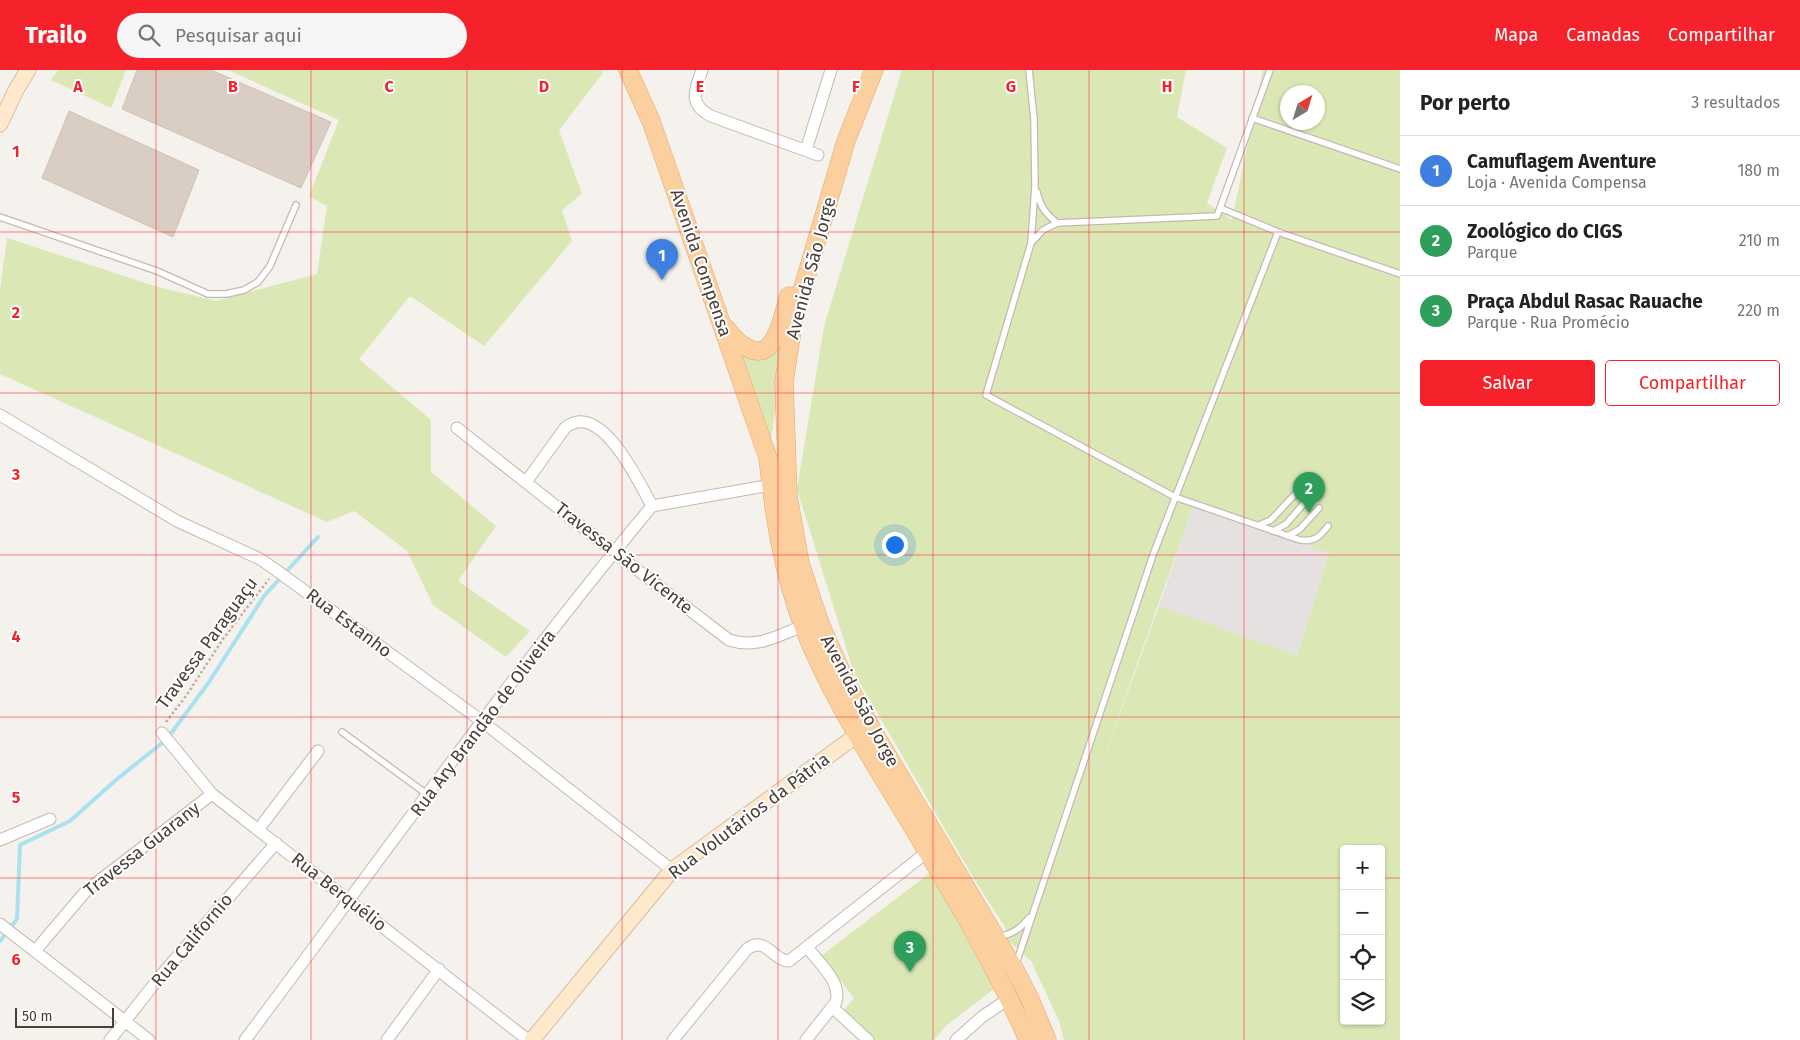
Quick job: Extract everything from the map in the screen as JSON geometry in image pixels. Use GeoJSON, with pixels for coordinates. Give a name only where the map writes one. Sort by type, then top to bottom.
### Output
{"type":"FeatureCollection","features":[{"type":"Feature","properties":{"kind":"main road","name":"Avenida Compensa"},"geometry":{"type":"LineString","coordinates":[[628,70],[651,121],[768,458]]}},
{"type":"Feature","properties":{"kind":"main road"},"geometry":{"type":"LineString","coordinates":[[721,321],[737,341],[752,350],[758,352],[769,348],[775,339],[863,70]]}},
{"type":"Feature","properties":{"kind":"main road","name":"Avenida São Jorge"},"geometry":{"type":"LineString","coordinates":[[874,70],[846,141],[794,318],[784,382],[788,496],[800,563],[821,626],[845,680],[879,742],[1015,970],[1029,997],[1047,1040]]}},
{"type":"Feature","properties":{"kind":"main road","name":"Avenida São Jorge"},"geometry":{"type":"LineString","coordinates":[[768,458],[782,552],[803,626],[825,678],[975,933],[1010,998],[1028,1040]]}},
{"type":"Feature","properties":{"kind":"street"},"geometry":{"type":"LineString","coordinates":[[0,124],[28,70]]}},
{"type":"Feature","properties":{"kind":"street"},"geometry":{"type":"LineString","coordinates":[[702,70],[695,92],[695,102],[701,111],[818,154]]}},
{"type":"Feature","properties":{"kind":"street"},"geometry":{"type":"LineString","coordinates":[[806,150],[831,70]]}},
{"type":"Feature","properties":{"kind":"street","name":"Rua Estanho"},"geometry":{"type":"LineString","coordinates":[[0,415],[177,521],[260,559],[483,722],[672,870]]}},
{"type":"Feature","properties":{"kind":"street"},"geometry":{"type":"LineString","coordinates":[[526,482],[565,428],[571,424],[585,422],[601,431],[615,444],[635,474],[652,506],[771,485]]}},
{"type":"Feature","properties":{"kind":"street","name":"Travessa São Vicente"},"geometry":{"type":"LineString","coordinates":[[457,428],[729,640],[741,644],[755,644],[803,626]]}},
{"type":"Feature","properties":{"kind":"street","name":"Rua Ary Brandão de Oliveira"},"geometry":{"type":"LineString","coordinates":[[246,1040],[483,722],[614,552],[652,506]]}},
{"type":"Feature","properties":{"kind":"street","name":"Rua Berquélio"},"geometry":{"type":"LineString","coordinates":[[162,732],[212,794],[528,1040]]}},
{"type":"Feature","properties":{"kind":"street","name":"Rua Volutários da Pátria"},"geometry":{"type":"LineString","coordinates":[[532,1040],[672,870],[857,735]]}},
{"type":"Feature","properties":{"kind":"street"},"geometry":{"type":"LineString","coordinates":[[258,830],[318,751]]}},
{"type":"Feature","properties":{"kind":"street","name":"Travessa Guarany"},"geometry":{"type":"LineString","coordinates":[[34,951],[86,891],[212,794]]}},
{"type":"Feature","properties":{"kind":"street"},"geometry":{"type":"LineString","coordinates":[[0,840],[50,819]]}},
{"type":"Feature","properties":{"kind":"street","name":"Rua Californio"},"geometry":{"type":"LineString","coordinates":[[110,1040],[163,973],[276,843]]}},
{"type":"Feature","properties":{"kind":"street"},"geometry":{"type":"LineString","coordinates":[[672,1040],[751,946],[755,945],[766,948],[784,961],[787,961],[927,852]]}},
{"type":"Feature","properties":{"kind":"street"},"geometry":{"type":"LineString","coordinates":[[0,924],[149,1040]]}},
{"type":"Feature","properties":{"kind":"street"},"geometry":{"type":"LineString","coordinates":[[806,1040],[832,1007],[838,996],[837,989],[807,947]]}},
{"type":"Feature","properties":{"kind":"street"},"geometry":{"type":"LineString","coordinates":[[387,1040],[439,969]]}},
{"type":"Feature","properties":{"kind":"street"},"geometry":{"type":"LineString","coordinates":[[956,1040],[983,1016],[1010,998]]}},
{"type":"Feature","properties":{"kind":"street"},"geometry":{"type":"LineString","coordinates":[[832,1007],[868,1040]]}},
{"type":"Feature","properties":{"kind":"lane"},"geometry":{"type":"LineString","coordinates":[[1029,70],[1034,120],[1035,187],[1031,244],[986,394],[1175,497],[1257,526],[1311,542],[1328,526]]}},
{"type":"Feature","properties":{"kind":"lane"},"geometry":{"type":"LineString","coordinates":[[1031,244],[1043,230],[1056,222],[1217,216],[1270,70]]}},
{"type":"Feature","properties":{"kind":"lane"},"geometry":{"type":"LineString","coordinates":[[1252,118],[1400,169]]}},
{"type":"Feature","properties":{"kind":"lane"},"geometry":{"type":"LineString","coordinates":[[1035,187],[1040,207],[1056,222]]}},
{"type":"Feature","properties":{"kind":"lane"},"geometry":{"type":"LineString","coordinates":[[0,217],[157,270],[208,294],[226,294],[244,290],[258,282],[270,266],[296,205]]}},
{"type":"Feature","properties":{"kind":"lane"},"geometry":{"type":"LineString","coordinates":[[1220,208],[1278,232],[1400,274]]}},
{"type":"Feature","properties":{"kind":"lane"},"geometry":{"type":"LineString","coordinates":[[1015,970],[1153,555],[1278,232]]}},
{"type":"Feature","properties":{"kind":"lane"},"geometry":{"type":"LineString","coordinates":[[1257,526],[1271,520],[1296,493]]}},
{"type":"Feature","properties":{"kind":"lane"},"geometry":{"type":"LineString","coordinates":[[1273,531],[1286,524],[1307,500]]}},
{"type":"Feature","properties":{"kind":"lane"},"geometry":{"type":"LineString","coordinates":[[1288,536],[1300,529],[1319,508]]}},
{"type":"Feature","properties":{"kind":"lane"},"geometry":{"type":"LineString","coordinates":[[342,732],[428,795]]}},
{"type":"Feature","properties":{"kind":"lane"},"geometry":{"type":"LineString","coordinates":[[995,936],[1012,933],[1020,928],[1033,912]]}},
{"type":"Feature","properties":{"kind":"path","name":"Travessa Paraguaçu"},"geometry":{"type":"LineString","coordinates":[[162,732],[163,726],[186,696],[223,639],[276,570]]}},
{"type":"Feature","properties":{"kind":"green space"},"geometry":{"type":"Polygon","coordinates":[[[58,70],[126,70],[111,108],[51,80],[58,70]]]}},
{"type":"Feature","properties":{"kind":"green space"},"geometry":{"type":"Polygon","coordinates":[[[228,70],[601,70],[603,73],[559,130],[582,194],[562,210],[572,241],[484,346],[410,296],[359,359],[431,420],[431,472],[496,526],[458,581],[530,631],[506,657],[433,605],[407,551],[354,511],[327,522],[0,374],[0,289],[7,238],[158,287],[216,301],[317,274],[327,206],[309,196],[339,120],[228,70]]]}},
{"type":"Feature","properties":{"kind":"green space"},"geometry":{"type":"Polygon","coordinates":[[[902,70],[1186,70],[1177,117],[1227,148],[1207,203],[1232,220],[1263,70],[1400,70],[1400,1040],[1064,1040],[1059,1021],[1031,961],[1003,936],[1006,929],[973,877],[854,673],[797,489],[824,326],[902,70]],[[1194,504],[1093,788],[1159,606],[1297,655],[1329,553],[1194,504]]]}},
{"type":"Feature","properties":{"kind":"green space"},"geometry":{"type":"Polygon","coordinates":[[[791,307],[770,446],[737,347],[763,357],[777,352],[791,307]]]}},
{"type":"Feature","properties":{"kind":"green space"},"geometry":{"type":"Polygon","coordinates":[[[931,872],[994,989],[947,1025],[934,1040],[869,1040],[839,1016],[854,998],[821,956],[931,872]]]}},
{"type":"Feature","properties":{"kind":"shaded area"},"geometry":{"type":"Polygon","coordinates":[[[1193,506],[1329,553],[1297,655],[1159,606],[1193,506]]]}},
{"type":"Feature","properties":{"kind":"building"},"geometry":{"type":"Polygon","coordinates":[[[137,70],[211,70],[331,122],[301,188],[122,109],[137,70]]]}},
{"type":"Feature","properties":{"kind":"building"},"geometry":{"type":"Polygon","coordinates":[[[69,111],[199,170],[173,237],[42,178],[69,111]]]}},
{"type":"Feature","properties":{"kind":"waterway"},"geometry":{"type":"LineString","coordinates":[[0,941],[17,919],[20,845],[70,821],[117,779],[167,739],[209,682],[264,596],[318,537]]}},
{"type":"Feature","properties":{"kind":"place","name":"Camuflagem Aventure"},"geometry":{"type":"Point","coordinates":[662,280]}},
{"type":"Feature","properties":{"kind":"place","name":"Zoológico do CIGS"},"geometry":{"type":"Point","coordinates":[1309,513]}},
{"type":"Feature","properties":{"kind":"place","name":"Praça Abdul Rasac Rauache"},"geometry":{"type":"Point","coordinates":[910,972]}}]}
